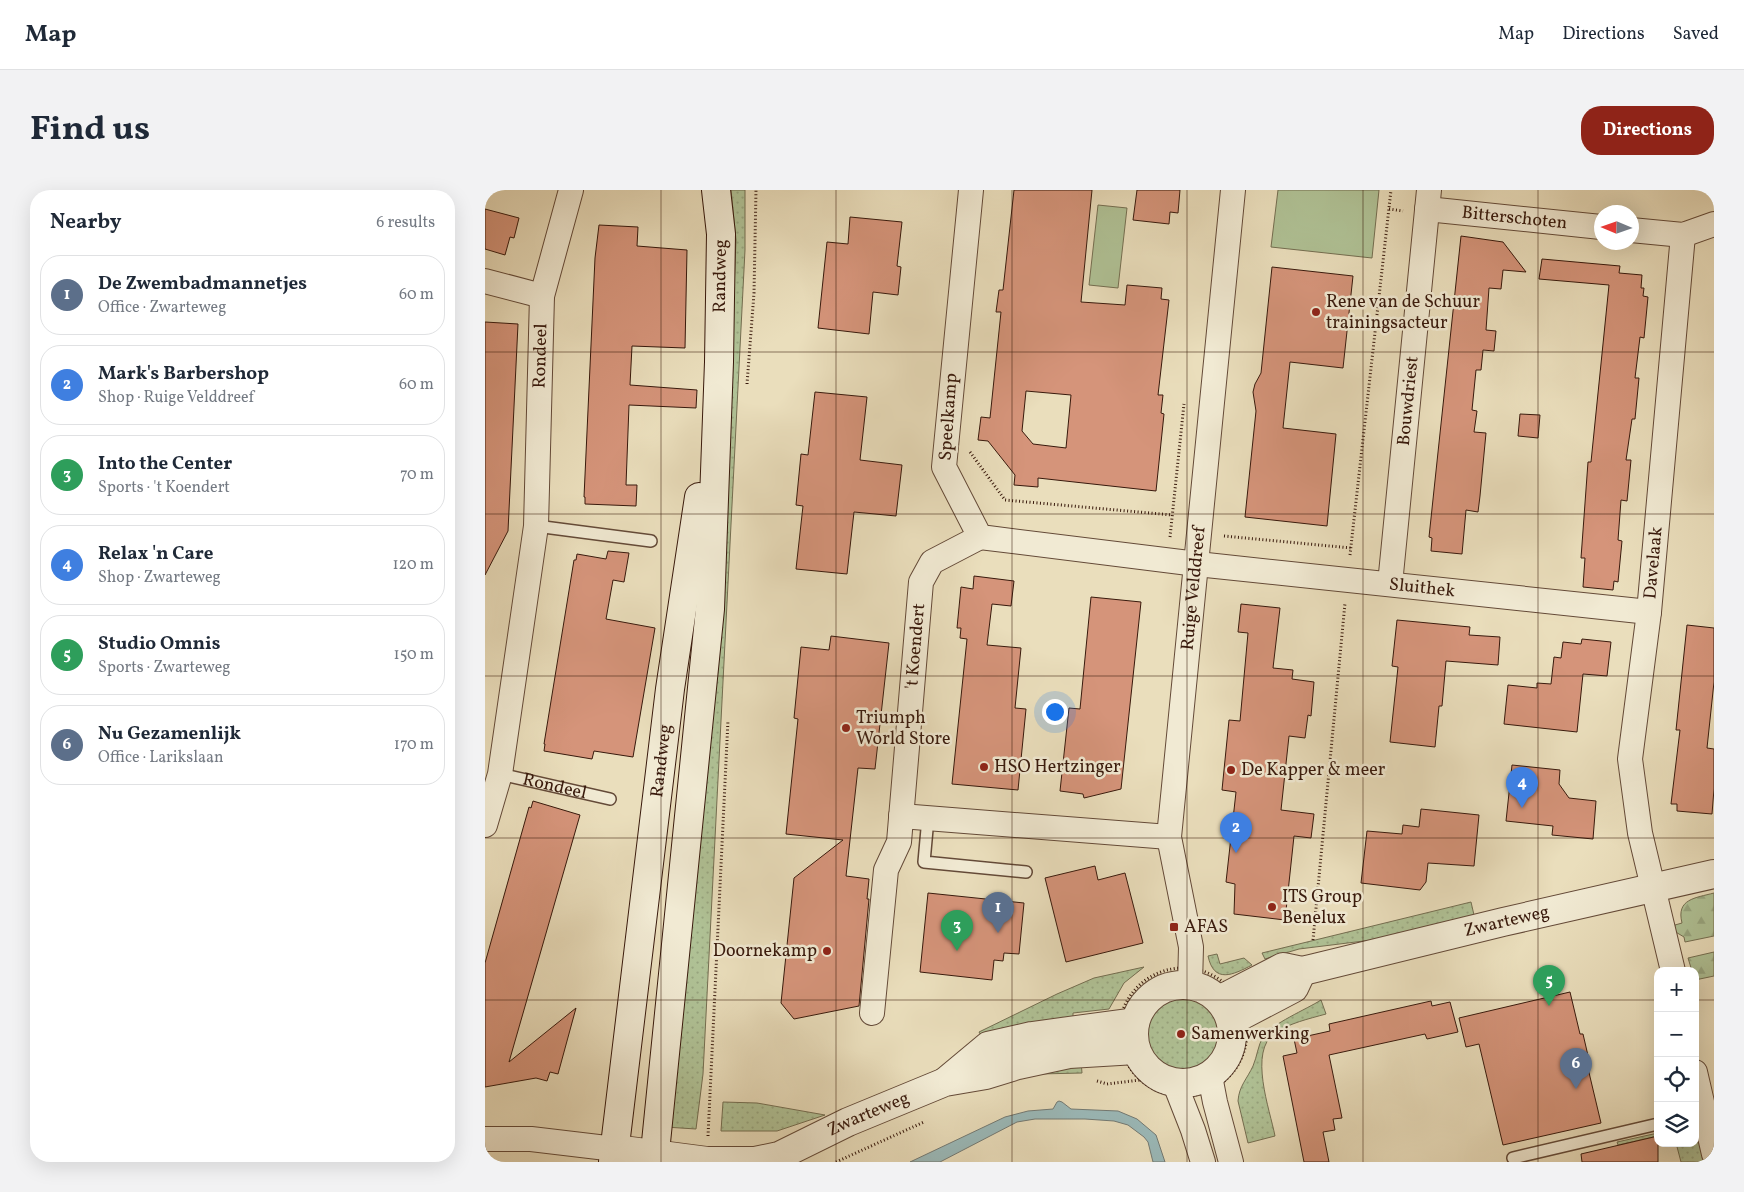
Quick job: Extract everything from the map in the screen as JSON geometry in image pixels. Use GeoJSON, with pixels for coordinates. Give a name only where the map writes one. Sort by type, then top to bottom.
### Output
{"type":"FeatureCollection","features":[{"type":"Feature","properties":{"kind":"main road","name":"Randweg"},"geometry":{"type":"LineString","coordinates":[[654,1158],[710,609],[719,362],[721,234],[716,190]]}},
{"type":"Feature","properties":{"kind":"main road","name":"Randweg"},"geometry":{"type":"LineString","coordinates":[[614,1155],[670,689],[719,362]]}},
{"type":"Feature","properties":{"kind":"main road","name":"Zwarteweg"},"geometry":{"type":"LineString","coordinates":[[1225,1001],[1294,988],[1302,971],[1503,922],[1714,874]]}},
{"type":"Feature","properties":{"kind":"main road"},"geometry":{"type":"LineString","coordinates":[[1190,977],[1225,1001],[1233,1033],[1229,1052],[1220,1068],[1210,1076],[1194,1083],[1175,1084],[1158,1078],[1140,1059],[1128,1055],[1134,1036],[1127,1023],[1155,993],[1178,985],[1190,977]]}},
{"type":"Feature","properties":{"kind":"main road","name":"Zwarteweg"},"geometry":{"type":"LineString","coordinates":[[945,1082],[988,1046],[1031,1036],[1127,1023]]}},
{"type":"Feature","properties":{"kind":"main road","name":"Zwarteweg"},"geometry":{"type":"LineString","coordinates":[[614,1155],[722,1162],[755,1161],[779,1156],[848,1122],[945,1082],[986,1075],[1018,1065],[1069,1054],[1128,1055]]}},
{"type":"Feature","properties":{"kind":"street","name":"Rondeel"},"geometry":{"type":"LineString","coordinates":[[485,825],[492,772],[535,526],[542,296],[571,190]]}},
{"type":"Feature","properties":{"kind":"street","name":"Speelkamp"},"geometry":{"type":"LineString","coordinates":[[971,190],[944,467],[980,537]]}},
{"type":"Feature","properties":{"kind":"street","name":"Ruige Velddreef"},"geometry":{"type":"LineString","coordinates":[[1190,977],[1191,946],[1169,837],[1233,190]]}},
{"type":"Feature","properties":{"kind":"street","name":"Bitterschoten"},"geometry":{"type":"LineString","coordinates":[[1428,199],[1594,225]]}},
{"type":"Feature","properties":{"kind":"street","name":"Bouwdriest"},"geometry":{"type":"LineString","coordinates":[[1391,584],[1428,199]]}},
{"type":"Feature","properties":{"kind":"street"},"geometry":{"type":"LineString","coordinates":[[1639,231],[1683,235],[1714,224]]}},
{"type":"Feature","properties":{"kind":"street","name":"Davelaak"},"geometry":{"type":"LineString","coordinates":[[1672,967],[1639,833],[1630,759],[1649,612],[1683,235]]}},
{"type":"Feature","properties":{"kind":"street"},"geometry":{"type":"LineString","coordinates":[[485,281],[542,296]]}},
{"type":"Feature","properties":{"kind":"street"},"geometry":{"type":"LineString","coordinates":[[980,537],[1197,564]]}},
{"type":"Feature","properties":{"kind":"street","name":"'t Koendert"},"geometry":{"type":"LineString","coordinates":[[872,1013],[886,870],[899,842],[921,582],[932,562],[980,537]]}},
{"type":"Feature","properties":{"kind":"street","name":"Sluithek"},"geometry":{"type":"LineString","coordinates":[[1197,564],[1649,612]]}},
{"type":"Feature","properties":{"kind":"street"},"geometry":{"type":"LineString","coordinates":[[901,816],[1169,837]]}},
{"type":"Feature","properties":{"kind":"street"},"geometry":{"type":"LineString","coordinates":[[1210,1076],[1231,1162]]}},
{"type":"Feature","properties":{"kind":"street"},"geometry":{"type":"LineString","coordinates":[[1175,1084],[1203,1162]]}},
{"type":"Feature","properties":{"kind":"street"},"geometry":{"type":"LineString","coordinates":[[1700,1113],[1714,1154]]}},
{"type":"Feature","properties":{"kind":"street"},"geometry":{"type":"LineString","coordinates":[[485,1139],[531,1139],[614,1155]]}},
{"type":"Feature","properties":{"kind":"lane"},"geometry":{"type":"LineString","coordinates":[[535,526],[651,541]]}},
{"type":"Feature","properties":{"kind":"lane","name":"Rondeel"},"geometry":{"type":"LineString","coordinates":[[492,772],[610,799]]}},
{"type":"Feature","properties":{"kind":"lane"},"geometry":{"type":"LineString","coordinates":[[928,818],[924,862],[1026,872]]}},
{"type":"Feature","properties":{"kind":"lane"},"geometry":{"type":"LineString","coordinates":[[1513,1158],[1654,1125]]}},
{"type":"Feature","properties":{"kind":"path"},"geometry":{"type":"LineString","coordinates":[[948,420],[1005,500],[1172,515]]}},
{"type":"Feature","properties":{"kind":"path"},"geometry":{"type":"LineString","coordinates":[[1171,530],[1351,548]]}},
{"type":"Feature","properties":{"kind":"path"},"geometry":{"type":"LineString","coordinates":[[1128,1055],[1119,1037],[1127,1023],[1125,1005],[1133,991],[1146,980],[1160,972],[1177,968],[1190,977],[1209,973],[1225,1001]]}},
{"type":"Feature","properties":{"kind":"path"},"geometry":{"type":"LineString","coordinates":[[1093,1081],[1114,1083],[1140,1080]]}},
{"type":"Feature","properties":{"kind":"path"},"geometry":{"type":"LineString","coordinates":[[835,1162],[931,1119]]}},
{"type":"Feature","properties":{"kind":"green space"},"geometry":{"type":"Polygon","coordinates":[[[731,190],[745,190],[745,250],[703,1074],[696,1129],[665,1127],[726,490],[736,240],[731,190]]]}},
{"type":"Feature","properties":{"kind":"green space"},"geometry":{"type":"Polygon","coordinates":[[[1278,190],[1379,190],[1372,258],[1271,247],[1278,190]]]}},
{"type":"Feature","properties":{"kind":"green space"},"geometry":{"type":"Polygon","coordinates":[[[1098,205],[1127,208],[1118,288],[1089,285],[1098,205]]]}},
{"type":"Feature","properties":{"kind":"green space"},"geometry":{"type":"Polygon","coordinates":[[[1714,893],[1714,936],[1685,942],[1684,937],[1674,931],[1675,925],[1682,923],[1681,915],[1684,904],[1694,898],[1714,893]]]}},
{"type":"Feature","properties":{"kind":"green space"},"geometry":{"type":"Polygon","coordinates":[[[1471,902],[1474,915],[1380,939],[1299,949],[1265,959],[1262,953],[1471,902]]]}},
{"type":"Feature","properties":{"kind":"green space"},"geometry":{"type":"Polygon","coordinates":[[[1714,952],[1714,976],[1699,979],[1699,967],[1691,967],[1688,958],[1714,952]]]}},
{"type":"Feature","properties":{"kind":"green space"},"geometry":{"type":"Polygon","coordinates":[[[1217,954],[1220,964],[1244,958],[1252,965],[1231,974],[1220,974],[1211,965],[1208,956],[1217,954]]]}},
{"type":"Feature","properties":{"kind":"green space"},"geometry":{"type":"Polygon","coordinates":[[[1144,967],[1124,983],[1109,1009],[1073,1013],[1073,1021],[984,1041],[979,1032],[1094,978],[1144,967]]]}},
{"type":"Feature","properties":{"kind":"green space"},"geometry":{"type":"Polygon","coordinates":[[[1183,995],[1197,998],[1210,1006],[1218,1019],[1221,1033],[1218,1047],[1210,1060],[1197,1068],[1183,1071],[1169,1068],[1156,1060],[1148,1047],[1145,1033],[1148,1019],[1156,1006],[1169,998],[1183,995]]]}},
{"type":"Feature","properties":{"kind":"green space"},"geometry":{"type":"Polygon","coordinates":[[[1321,1000],[1326,1014],[1287,1027],[1275,1033],[1267,1042],[1263,1053],[1263,1081],[1275,1136],[1248,1143],[1238,1101],[1240,1091],[1253,1066],[1261,1040],[1273,1027],[1321,1000]]]}},
{"type":"Feature","properties":{"kind":"green space"},"geometry":{"type":"Polygon","coordinates":[[[1081,1061],[1082,1073],[1039,1074],[1081,1061]]]}},
{"type":"Feature","properties":{"kind":"green space"},"geometry":{"type":"Polygon","coordinates":[[[723,1102],[757,1103],[825,1115],[777,1131],[721,1131],[723,1102]]]}},
{"type":"Feature","properties":{"kind":"green space"},"geometry":{"type":"Polygon","coordinates":[[[1654,1134],[1654,1137],[1618,1145],[1617,1142],[1654,1134]]]}},
{"type":"Feature","properties":{"kind":"green space"},"geometry":{"type":"Polygon","coordinates":[[[1699,1138],[1706,1162],[1681,1162],[1677,1147],[1699,1147],[1699,1138]]]}},
{"type":"Feature","properties":{"kind":"water"},"geometry":{"type":"Polygon","coordinates":[[[1059,1101],[1071,1109],[1118,1111],[1137,1119],[1156,1135],[1165,1162],[1153,1162],[1148,1142],[1128,1125],[1114,1121],[1085,1119],[1035,1119],[1017,1122],[940,1162],[910,1162],[1005,1117],[1028,1111],[1053,1109],[1059,1101]]]}},
{"type":"Feature","properties":{"kind":"building"},"geometry":{"type":"Polygon","coordinates":[[[1014,190],[1092,190],[1081,302],[1125,305],[1127,285],[1162,288],[1161,299],[1169,300],[1158,395],[1163,395],[1161,413],[1164,414],[1156,491],[1038,478],[1038,487],[1014,485],[1015,475],[988,441],[978,440],[981,417],[990,418],[1001,312],[996,312],[999,290],[1003,290],[1014,190]],[[1026,391],[1022,431],[1033,444],[1066,448],[1071,395],[1026,391]]]}},
{"type":"Feature","properties":{"kind":"building"},"geometry":{"type":"Polygon","coordinates":[[[1137,190],[1180,190],[1178,213],[1170,212],[1169,224],[1133,220],[1137,190]]]}},
{"type":"Feature","properties":{"kind":"building"},"geometry":{"type":"Polygon","coordinates":[[[485,209],[519,218],[514,238],[510,237],[505,255],[485,249],[485,209]]]}},
{"type":"Feature","properties":{"kind":"building"},"geometry":{"type":"Polygon","coordinates":[[[850,217],[902,222],[897,266],[901,267],[898,295],[873,292],[869,334],[818,328],[827,242],[848,244],[850,217]]]}},
{"type":"Feature","properties":{"kind":"building"},"geometry":{"type":"Polygon","coordinates":[[[599,225],[638,227],[637,246],[687,250],[685,348],[632,346],[630,385],[697,390],[696,408],[629,405],[626,485],[637,485],[636,506],[585,504],[584,497],[595,258],[599,225]]]}},
{"type":"Feature","properties":{"kind":"building"},"geometry":{"type":"Polygon","coordinates":[[[1461,236],[1503,242],[1526,272],[1503,270],[1501,289],[1489,288],[1486,330],[1496,331],[1494,351],[1483,350],[1481,370],[1476,370],[1472,410],[1477,411],[1474,432],[1486,433],[1480,496],[1478,512],[1466,510],[1462,554],[1431,551],[1432,538],[1429,537],[1461,236]]]}},
{"type":"Feature","properties":{"kind":"building"},"geometry":{"type":"Polygon","coordinates":[[[1542,259],[1620,266],[1619,273],[1642,275],[1641,288],[1644,288],[1643,296],[1648,297],[1644,338],[1640,337],[1635,378],[1639,378],[1635,419],[1632,419],[1626,460],[1631,460],[1627,501],[1621,500],[1618,540],[1622,541],[1618,582],[1614,581],[1613,590],[1583,587],[1585,558],[1581,558],[1588,462],[1591,462],[1609,285],[1539,279],[1542,259]]]}},
{"type":"Feature","properties":{"kind":"building"},"geometry":{"type":"Polygon","coordinates":[[[1272,267],[1353,276],[1343,368],[1290,362],[1283,428],[1336,434],[1327,526],[1245,517],[1256,411],[1253,392],[1261,373],[1272,267]]]}},
{"type":"Feature","properties":{"kind":"building"},"geometry":{"type":"Polygon","coordinates":[[[485,322],[518,324],[508,531],[485,575],[485,322]]]}},
{"type":"Feature","properties":{"kind":"building"},"geometry":{"type":"Polygon","coordinates":[[[815,392],[867,397],[860,460],[902,465],[896,516],[854,512],[847,574],[796,569],[803,506],[796,505],[801,454],[808,455],[815,392]]]}},
{"type":"Feature","properties":{"kind":"building"},"geometry":{"type":"Polygon","coordinates":[[[1520,414],[1540,415],[1538,438],[1518,436],[1520,414]]]}},
{"type":"Feature","properties":{"kind":"building"},"geometry":{"type":"Polygon","coordinates":[[[608,551],[629,553],[624,582],[613,580],[606,619],[655,628],[633,757],[594,751],[592,759],[544,751],[574,560],[576,560],[577,554],[606,559],[608,551]]]}},
{"type":"Feature","properties":{"kind":"building"},"geometry":{"type":"Polygon","coordinates":[[[974,576],[1014,581],[1011,606],[992,604],[987,645],[1021,648],[1015,708],[1026,709],[1018,790],[952,784],[967,639],[960,638],[961,628],[957,628],[961,587],[973,589],[974,576]]]}},
{"type":"Feature","properties":{"kind":"building"},"geometry":{"type":"Polygon","coordinates":[[[1091,597],[1141,602],[1121,789],[1084,798],[1083,794],[1060,791],[1069,708],[1080,709],[1091,597]]]}},
{"type":"Feature","properties":{"kind":"building"},"geometry":{"type":"Polygon","coordinates":[[[1241,604],[1280,608],[1273,668],[1293,670],[1292,679],[1314,682],[1311,716],[1308,715],[1305,738],[1289,736],[1281,810],[1314,814],[1311,838],[1294,836],[1285,920],[1234,914],[1235,884],[1226,882],[1236,792],[1222,790],[1229,720],[1240,721],[1248,633],[1238,632],[1241,604]]]}},
{"type":"Feature","properties":{"kind":"building"},"geometry":{"type":"Polygon","coordinates":[[[1397,620],[1470,627],[1469,635],[1500,637],[1498,665],[1446,661],[1442,706],[1439,706],[1435,747],[1390,742],[1398,667],[1392,666],[1397,620]]]}},
{"type":"Feature","properties":{"kind":"building"},"geometry":{"type":"Polygon","coordinates":[[[1687,625],[1714,628],[1714,682],[1707,748],[1714,749],[1712,814],[1677,811],[1677,804],[1671,804],[1680,730],[1676,730],[1687,625]]]}},
{"type":"Feature","properties":{"kind":"building"},"geometry":{"type":"Polygon","coordinates":[[[831,636],[889,643],[875,769],[858,768],[846,876],[869,879],[867,899],[869,899],[859,1006],[794,1019],[781,1003],[794,878],[843,840],[786,834],[798,719],[794,718],[801,647],[829,650],[831,636]]]}},
{"type":"Feature","properties":{"kind":"building"},"geometry":{"type":"Polygon","coordinates":[[[1582,639],[1611,642],[1607,676],[1583,674],[1577,732],[1504,724],[1508,685],[1537,688],[1537,683],[1551,684],[1554,657],[1561,658],[1563,642],[1581,644],[1582,639]]]}},
{"type":"Feature","properties":{"kind":"building"},"geometry":{"type":"Polygon","coordinates":[[[1512,765],[1560,770],[1559,784],[1569,798],[1596,801],[1593,839],[1552,835],[1553,826],[1506,821],[1512,765]]]}},
{"type":"Feature","properties":{"kind":"building"},"geometry":{"type":"Polygon","coordinates":[[[533,801],[580,815],[509,1062],[576,1008],[558,1074],[550,1072],[547,1081],[536,1078],[485,1087],[485,963],[529,807],[531,808],[533,801]]]}},
{"type":"Feature","properties":{"kind":"building"},"geometry":{"type":"Polygon","coordinates":[[[1421,809],[1479,815],[1474,866],[1428,863],[1426,882],[1420,890],[1361,883],[1367,831],[1402,834],[1403,825],[1419,827],[1421,809]]]}},
{"type":"Feature","properties":{"kind":"building"},"geometry":{"type":"Polygon","coordinates":[[[1095,866],[1098,880],[1125,873],[1143,943],[1066,962],[1045,878],[1095,866]]]}},
{"type":"Feature","properties":{"kind":"building"},"geometry":{"type":"Polygon","coordinates":[[[928,893],[1024,903],[1019,954],[1004,953],[1003,961],[994,960],[992,980],[920,972],[928,893]]]}},
{"type":"Feature","properties":{"kind":"building"},"geometry":{"type":"Polygon","coordinates":[[[1570,992],[1580,1034],[1583,1034],[1589,1060],[1586,1060],[1601,1123],[1503,1145],[1479,1044],[1466,1047],[1459,1018],[1570,992]]]}},
{"type":"Feature","properties":{"kind":"building"},"geometry":{"type":"Polygon","coordinates":[[[1431,1001],[1432,1006],[1450,1002],[1458,1032],[1427,1039],[1425,1034],[1329,1055],[1342,1118],[1333,1119],[1335,1130],[1323,1132],[1329,1162],[1304,1162],[1283,1056],[1297,1053],[1294,1039],[1330,1031],[1329,1024],[1431,1001]]]}},
{"type":"Feature","properties":{"kind":"building"},"geometry":{"type":"Polygon","coordinates":[[[1654,1137],[1654,1147],[1658,1147],[1658,1162],[1582,1162],[1581,1154],[1654,1137]]]}},
{"type":"Feature","properties":{"kind":"place","name":"Rene van de Schuur trainingsacteur"},"geometry":{"type":"Point","coordinates":[1316,312]}},
{"type":"Feature","properties":{"kind":"place","name":"Triumph World Store"},"geometry":{"type":"Point","coordinates":[846,728]}},
{"type":"Feature","properties":{"kind":"place","name":"HSO Hertzinger"},"geometry":{"type":"Point","coordinates":[984,767]}},
{"type":"Feature","properties":{"kind":"place","name":"De Kapper & meer"},"geometry":{"type":"Point","coordinates":[1231,770]}},
{"type":"Feature","properties":{"kind":"place","name":"Relax 'n Care"},"geometry":{"type":"Point","coordinates":[1522,808]}},
{"type":"Feature","properties":{"kind":"place","name":"Mark's Barbershop"},"geometry":{"type":"Point","coordinates":[1236,853]}},
{"type":"Feature","properties":{"kind":"place","name":"ITS Group Benelux"},"geometry":{"type":"Point","coordinates":[1272,907]}},
{"type":"Feature","properties":{"kind":"place","name":"AFAS"},"geometry":{"type":"Point","coordinates":[1174,927]}},
{"type":"Feature","properties":{"kind":"place","name":"De Zwembadmannetjes"},"geometry":{"type":"Point","coordinates":[998,933]}},
{"type":"Feature","properties":{"kind":"place","name":"Doornekamp"},"geometry":{"type":"Point","coordinates":[827,951]}},
{"type":"Feature","properties":{"kind":"place","name":"Into the Center"},"geometry":{"type":"Point","coordinates":[957,951]}},
{"type":"Feature","properties":{"kind":"place","name":"Studio Omnis"},"geometry":{"type":"Point","coordinates":[1549,1006]}},
{"type":"Feature","properties":{"kind":"place","name":"Samenwerking"},"geometry":{"type":"Point","coordinates":[1181,1034]}},
{"type":"Feature","properties":{"kind":"place","name":"Nu Gezamenlijk"},"geometry":{"type":"Point","coordinates":[1576,1089]}}]}
